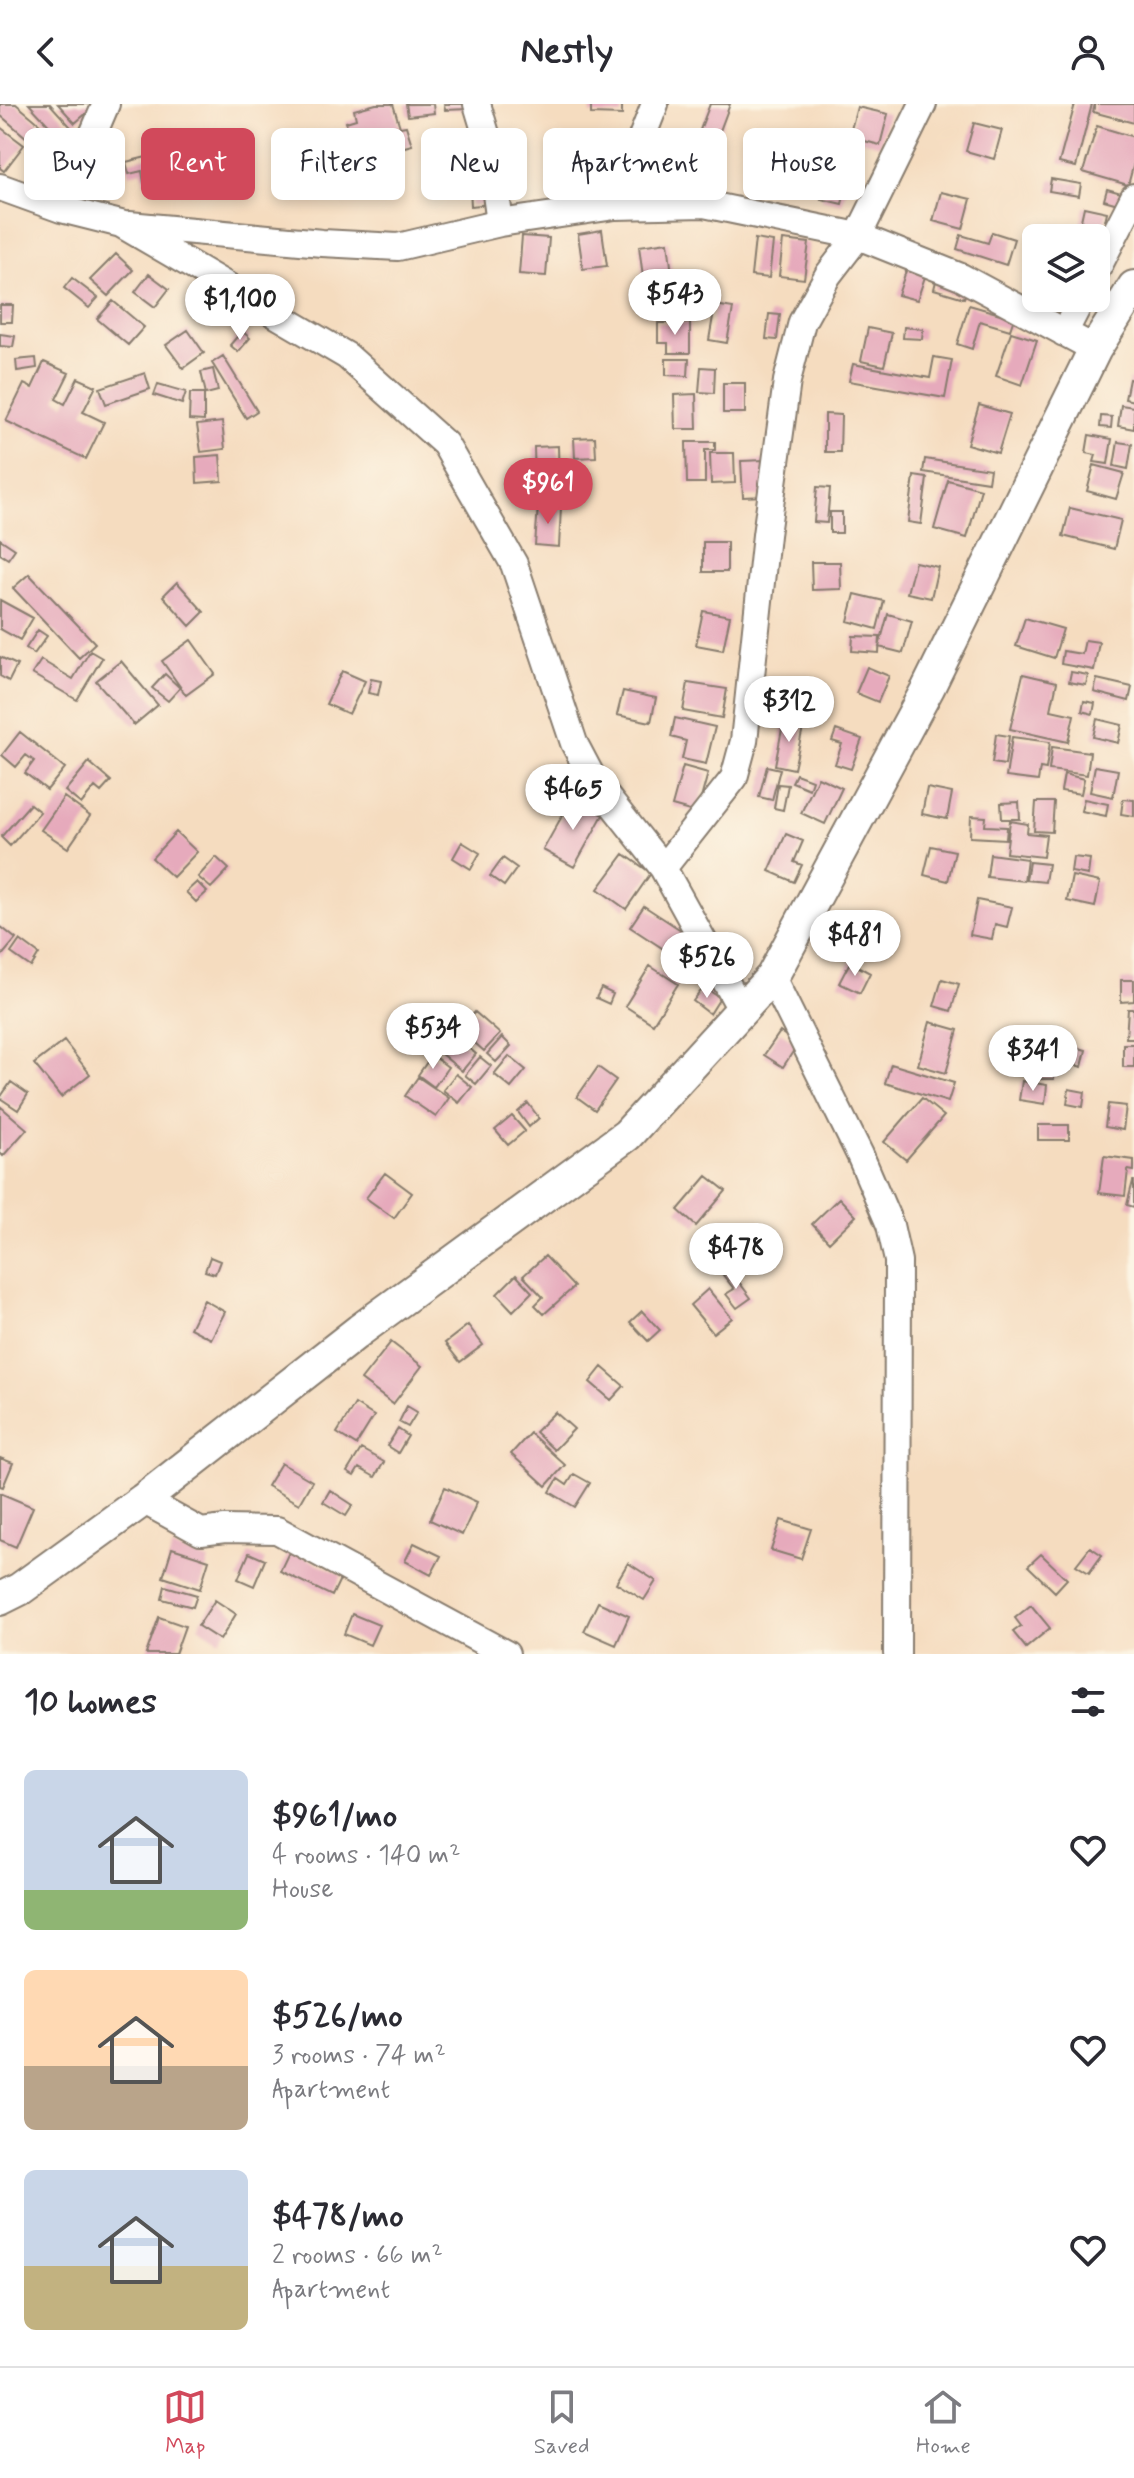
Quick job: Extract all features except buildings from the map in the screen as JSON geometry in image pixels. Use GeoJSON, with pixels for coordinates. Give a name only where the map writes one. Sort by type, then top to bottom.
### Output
{"type":"FeatureCollection","features":[{"type":"Feature","properties":{"kind":"street"},"geometry":{"type":"LineString","coordinates":[[61,209],[106,104]]}},
{"type":"Feature","properties":{"kind":"street"},"geometry":{"type":"LineString","coordinates":[[477,104],[489,144],[500,223]]}},
{"type":"Feature","properties":{"kind":"street"},"geometry":{"type":"LineString","coordinates":[[615,206],[655,104]]}},
{"type":"Feature","properties":{"kind":"street"},"geometry":{"type":"LineString","coordinates":[[663,868],[734,778],[744,741],[766,535],[787,381],[802,322],[828,275],[858,236],[923,104]]}},
{"type":"Feature","properties":{"kind":"street"},"geometry":{"type":"LineString","coordinates":[[0,187],[61,209],[121,224],[398,247],[500,223],[615,206],[704,204],[858,236],[961,277],[1095,349]]}},
{"type":"Feature","properties":{"kind":"street"},"geometry":{"type":"LineString","coordinates":[[1110,244],[1134,197]]}},
{"type":"Feature","properties":{"kind":"street"},"geometry":{"type":"LineString","coordinates":[[121,224],[347,356],[445,444],[514,564],[574,743],[594,781],[663,868],[742,1011]]}},
{"type":"Feature","properties":{"kind":"street"},"geometry":{"type":"LineString","coordinates":[[0,1599],[20,1589],[143,1500],[360,1330],[627,1135],[772,977],[928,688],[1095,349],[1134,287]]}},
{"type":"Feature","properties":{"kind":"street"},"geometry":{"type":"LineString","coordinates":[[1064,333],[1075,312]]}},
{"type":"Feature","properties":{"kind":"street"},"geometry":{"type":"LineString","coordinates":[[772,977],[860,1155],[890,1225],[898,1261],[897,1654]]}},
{"type":"Feature","properties":{"kind":"street"},"geometry":{"type":"LineString","coordinates":[[143,1500],[201,1532],[277,1530],[506,1654]]}}]}
